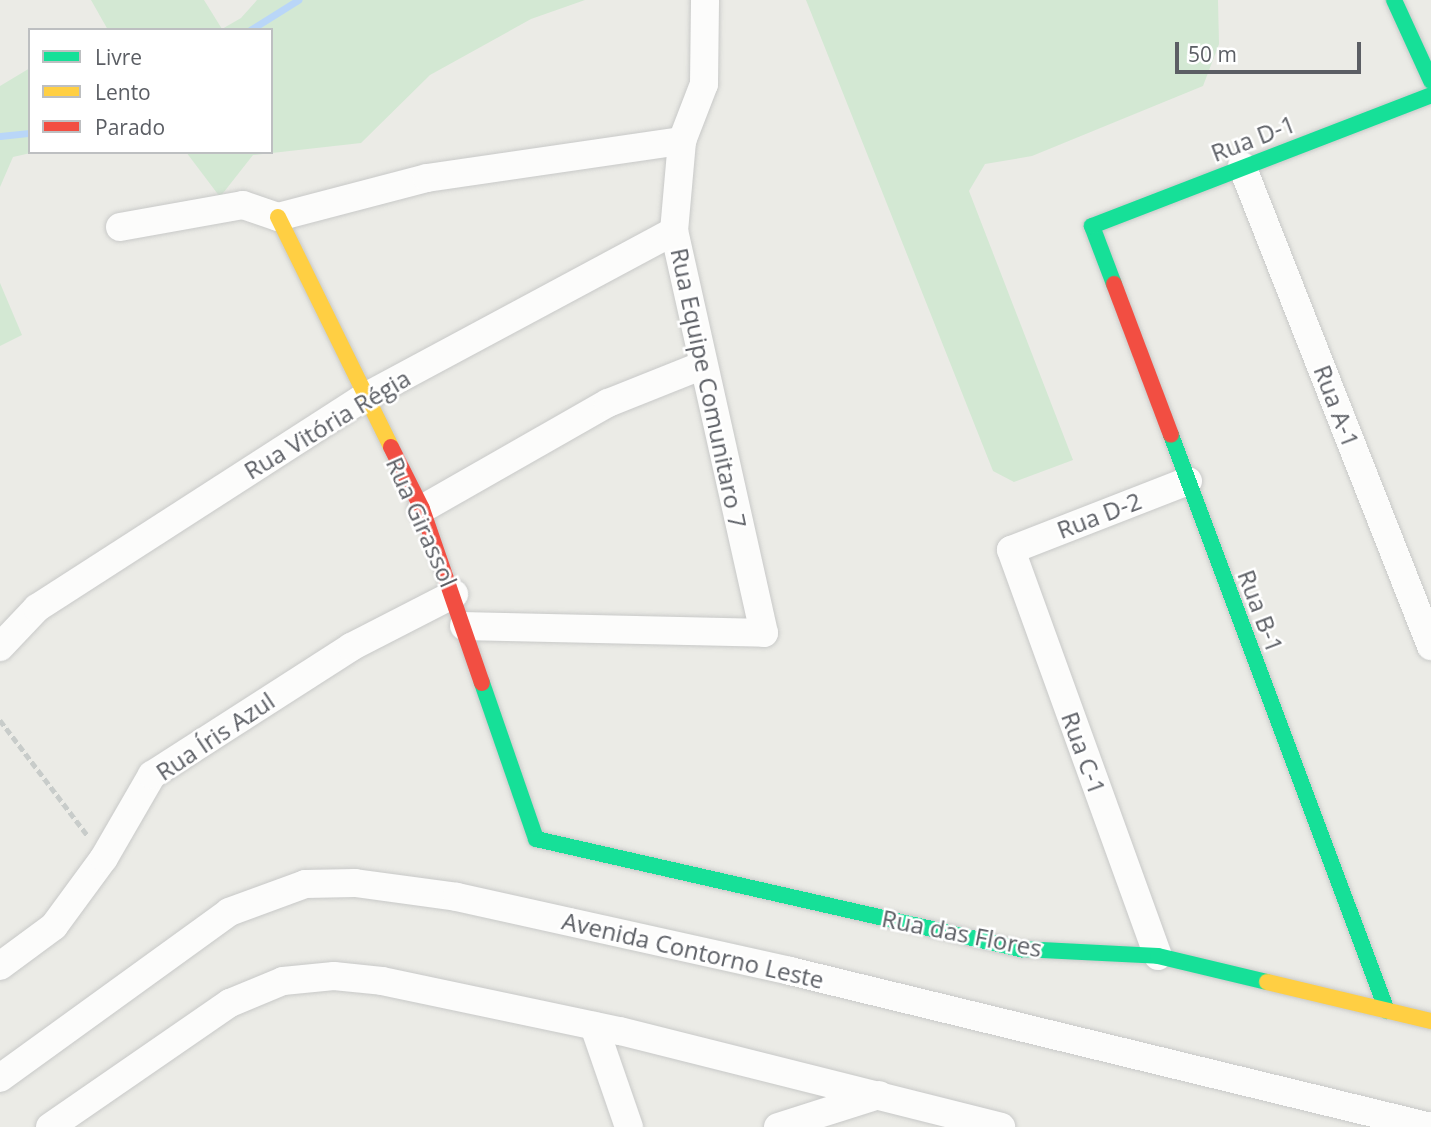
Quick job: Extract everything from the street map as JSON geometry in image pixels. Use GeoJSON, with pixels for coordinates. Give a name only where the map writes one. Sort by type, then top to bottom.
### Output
{"type":"FeatureCollection","features":[{"type":"Feature","properties":{"kind":"street","name":"Rua Equipe Comunitaro 7"},"geometry":{"type":"LineString","coordinates":[[464,626],[764,633],[701,366],[674,231],[682,141],[704,84],[705,0]]}},
{"type":"Feature","properties":{"kind":"street"},"geometry":{"type":"LineString","coordinates":[[1394,0],[1431,81]]}},
{"type":"Feature","properties":{"kind":"street","name":"Rua D-1"},"geometry":{"type":"LineString","coordinates":[[1092,226],[1431,94]]}},
{"type":"Feature","properties":{"kind":"street"},"geometry":{"type":"LineString","coordinates":[[120,227],[243,205],[278,217],[427,178],[682,141]]}},
{"type":"Feature","properties":{"kind":"street","name":"Rua A-1"},"geometry":{"type":"LineString","coordinates":[[1242,166],[1431,646]]}},
{"type":"Feature","properties":{"kind":"street","name":"Rua Girassol"},"geometry":{"type":"LineString","coordinates":[[278,217],[363,398],[422,509],[454,594],[536,839]]}},
{"type":"Feature","properties":{"kind":"street","name":"Rua B-1"},"geometry":{"type":"LineString","coordinates":[[1092,226],[1387,1011]]}},
{"type":"Feature","properties":{"kind":"street","name":"Rua Vitória Régia"},"geometry":{"type":"LineString","coordinates":[[0,647],[37,608],[363,398],[674,231]]}},
{"type":"Feature","properties":{"kind":"street"},"geometry":{"type":"LineString","coordinates":[[422,509],[608,403],[701,366]]}},
{"type":"Feature","properties":{"kind":"street","name":"Rua D-2"},"geometry":{"type":"LineString","coordinates":[[1011,550],[1188,481]]}},
{"type":"Feature","properties":{"kind":"street","name":"Rua C-1"},"geometry":{"type":"LineString","coordinates":[[1011,550],[1158,956]]}},
{"type":"Feature","properties":{"kind":"street","name":"Rua Íris Azul"},"geometry":{"type":"LineString","coordinates":[[0,966],[54,926],[104,858],[152,775],[351,647],[454,594]]}},
{"type":"Feature","properties":{"kind":"street","name":"Rua das Flores"},"geometry":{"type":"LineString","coordinates":[[536,839],[1022,949],[1158,956],[1431,1021]]}},
{"type":"Feature","properties":{"kind":"street","name":"Avenida Contorno Leste"},"geometry":{"type":"LineString","coordinates":[[0,1078],[229,912],[305,884],[355,883],[457,897],[790,971],[1431,1127]]}},
{"type":"Feature","properties":{"kind":"street"},"geometry":{"type":"LineString","coordinates":[[50,1127],[230,1003],[283,982],[334,976],[382,981],[594,1026],[1001,1127]]}},
{"type":"Feature","properties":{"kind":"street"},"geometry":{"type":"LineString","coordinates":[[594,1026],[629,1127]]}},
{"type":"Feature","properties":{"kind":"street"},"geometry":{"type":"LineString","coordinates":[[778,1127],[879,1095]]}},
{"type":"Feature","properties":{"kind":"path"},"geometry":{"type":"LineString","coordinates":[[0,720],[104,858]]}},
{"type":"Feature","properties":{"kind":"green space"},"geometry":{"type":"Polygon","coordinates":[[[91,0],[204,0],[221,28],[107,28],[91,0]]]}},
{"type":"Feature","properties":{"kind":"green space"},"geometry":{"type":"Polygon","coordinates":[[[257,0],[585,0],[531,19],[430,75],[361,143],[273,153],[273,28],[224,28],[241,18],[257,0]]]}},
{"type":"Feature","properties":{"kind":"green space"},"geometry":{"type":"Polygon","coordinates":[[[806,0],[1218,0],[1219,44],[1203,86],[1032,156],[985,164],[969,191],[1073,460],[1014,482],[993,471],[806,0]]]}},
{"type":"Feature","properties":{"kind":"green space"},"geometry":{"type":"Polygon","coordinates":[[[28,69],[28,154],[13,157],[0,187],[0,86],[28,69]]]}},
{"type":"Feature","properties":{"kind":"green space"},"geometry":{"type":"Polygon","coordinates":[[[188,154],[262,154],[253,155],[220,197],[188,154]]]}},
{"type":"Feature","properties":{"kind":"green space"},"geometry":{"type":"Polygon","coordinates":[[[0,283],[22,335],[0,346],[0,283]]]}},
{"type":"Feature","properties":{"kind":"waterway"},"geometry":{"type":"LineString","coordinates":[[253,28],[298,0]]}},
{"type":"Feature","properties":{"kind":"waterway"},"geometry":{"type":"LineString","coordinates":[[0,136],[28,133]]}},
{"type":"Feature","properties":{"kind":"traffic: fast"},"geometry":{"type":"LineString","coordinates":[[1394,0],[1431,81]]}},
{"type":"Feature","properties":{"kind":"traffic: fast"},"geometry":{"type":"LineString","coordinates":[[1114,284],[1092,226],[1431,95]]}},
{"type":"Feature","properties":{"kind":"traffic: fast"},"geometry":{"type":"LineString","coordinates":[[1171,435],[1387,1011]]}},
{"type":"Feature","properties":{"kind":"traffic: fast"},"geometry":{"type":"LineString","coordinates":[[482,683],[536,839],[1022,949],[1158,956],[1267,982]]}},
{"type":"Feature","properties":{"kind":"traffic: slow"},"geometry":{"type":"LineString","coordinates":[[278,217],[391,447]]}},
{"type":"Feature","properties":{"kind":"traffic: slow"},"geometry":{"type":"LineString","coordinates":[[1267,982],[1431,1021]]}},
{"type":"Feature","properties":{"kind":"traffic: jam"},"geometry":{"type":"LineString","coordinates":[[1114,284],[1171,435]]}},
{"type":"Feature","properties":{"kind":"traffic: jam"},"geometry":{"type":"LineString","coordinates":[[391,447],[422,509],[482,683]]}}]}
